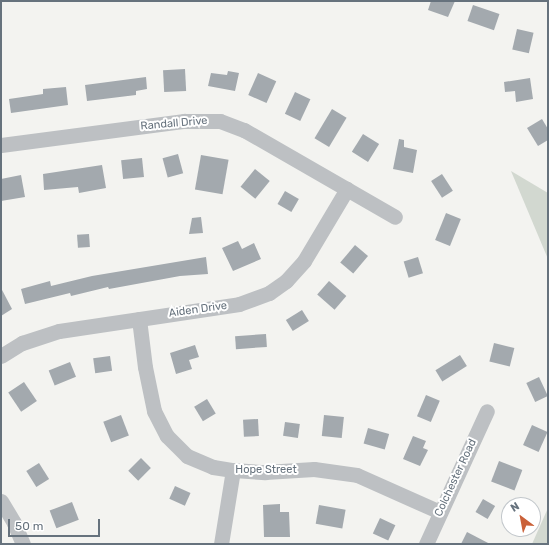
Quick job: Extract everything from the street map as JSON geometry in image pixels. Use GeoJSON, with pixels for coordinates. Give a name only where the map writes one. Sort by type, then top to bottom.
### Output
{"type":"FeatureCollection","features":[{"type":"Feature","properties":{"kind":"street","name":"Randall Drive"},"geometry":{"type":"LineString","coordinates":[[1,145],[184,120],[211,120],[244,130],[395,217]]}},
{"type":"Feature","properties":{"kind":"street","name":"Aiden Drive"},"geometry":{"type":"LineString","coordinates":[[1,356],[22,343],[40,335],[240,304],[268,293],[286,281],[304,261],[347,189]]}},
{"type":"Feature","properties":{"kind":"street","name":"Hope Street"},"geometry":{"type":"LineString","coordinates":[[139,319],[145,367],[154,411],[167,436],[187,456],[197,461],[232,470],[265,472],[314,469],[342,472],[377,483],[440,512]]}},
{"type":"Feature","properties":{"kind":"street","name":"Colchester Road"},"geometry":{"type":"LineString","coordinates":[[426,544],[486,411]]}},
{"type":"Feature","properties":{"kind":"street"},"geometry":{"type":"LineString","coordinates":[[221,544],[232,470]]}},
{"type":"Feature","properties":{"kind":"street"},"geometry":{"type":"LineString","coordinates":[[1,501],[14,522],[23,544]]}},
{"type":"Feature","properties":{"kind":"shaded area"},"geometry":{"type":"Polygon","coordinates":[[[511,171],[548,193],[548,259],[511,171]]]}},
{"type":"Feature","properties":{"kind":"shaded area"},"geometry":{"type":"Polygon","coordinates":[[[548,508],[548,544],[532,544],[535,537],[541,537],[541,524],[548,508]]]}},
{"type":"Feature","properties":{"kind":"building"},"geometry":{"type":"Polygon","coordinates":[[[431,1],[455,1],[448,17],[428,10],[431,1]]]}},
{"type":"Feature","properties":{"kind":"building"},"geometry":{"type":"Polygon","coordinates":[[[473,5],[499,14],[494,30],[467,21],[473,5]]]}},
{"type":"Feature","properties":{"kind":"building"},"geometry":{"type":"Polygon","coordinates":[[[517,29],[534,33],[529,53],[512,49],[517,29]]]}},
{"type":"Feature","properties":{"kind":"building"},"geometry":{"type":"Polygon","coordinates":[[[185,69],[186,91],[164,92],[163,70],[185,69]]]}},
{"type":"Feature","properties":{"kind":"building"},"geometry":{"type":"Polygon","coordinates":[[[228,71],[239,73],[235,91],[208,86],[211,73],[227,75],[228,71]]]}},
{"type":"Feature","properties":{"kind":"building"},"geometry":{"type":"Polygon","coordinates":[[[258,73],[276,81],[267,103],[248,95],[258,73]]]}},
{"type":"Feature","properties":{"kind":"building"},"geometry":{"type":"Polygon","coordinates":[[[146,77],[147,89],[136,91],[136,95],[87,101],[85,85],[146,77]]]}},
{"type":"Feature","properties":{"kind":"building"},"geometry":{"type":"Polygon","coordinates":[[[530,78],[533,99],[516,102],[515,91],[505,92],[504,82],[530,78]]]}},
{"type":"Feature","properties":{"kind":"building"},"geometry":{"type":"Polygon","coordinates":[[[66,87],[68,105],[11,113],[9,99],[43,94],[43,89],[66,87]]]}},
{"type":"Feature","properties":{"kind":"building"},"geometry":{"type":"Polygon","coordinates":[[[295,92],[310,99],[300,121],[285,114],[295,92]]]}},
{"type":"Feature","properties":{"kind":"building"},"geometry":{"type":"Polygon","coordinates":[[[332,109],[347,118],[329,147],[314,138],[332,109]]]}},
{"type":"Feature","properties":{"kind":"building"},"geometry":{"type":"Polygon","coordinates":[[[542,119],[548,129],[548,140],[538,146],[527,128],[542,119]]]}},
{"type":"Feature","properties":{"kind":"building"},"geometry":{"type":"Polygon","coordinates":[[[363,134],[379,144],[368,162],[352,152],[363,134]]]}},
{"type":"Feature","properties":{"kind":"building"},"geometry":{"type":"Polygon","coordinates":[[[399,139],[404,140],[404,147],[417,150],[413,173],[393,169],[399,139]]]}},
{"type":"Feature","properties":{"kind":"building"},"geometry":{"type":"Polygon","coordinates":[[[178,154],[183,173],[168,177],[163,158],[178,154]]]}},
{"type":"Feature","properties":{"kind":"building"},"geometry":{"type":"Polygon","coordinates":[[[201,155],[229,160],[222,194],[195,189],[201,155]]]}},
{"type":"Feature","properties":{"kind":"building"},"geometry":{"type":"Polygon","coordinates":[[[142,158],[144,177],[123,179],[121,160],[142,158]]]}},
{"type":"Feature","properties":{"kind":"building"},"geometry":{"type":"Polygon","coordinates":[[[102,165],[106,188],[79,193],[78,187],[44,190],[43,174],[102,165]]]}},
{"type":"Feature","properties":{"kind":"building"},"geometry":{"type":"Polygon","coordinates":[[[255,169],[270,181],[255,199],[241,187],[255,169]]]}},
{"type":"Feature","properties":{"kind":"building"},"geometry":{"type":"Polygon","coordinates":[[[442,174],[453,191],[442,198],[431,181],[442,174]]]}},
{"type":"Feature","properties":{"kind":"building"},"geometry":{"type":"Polygon","coordinates":[[[21,175],[25,197],[1,201],[1,179],[21,175]]]}},
{"type":"Feature","properties":{"kind":"building"},"geometry":{"type":"Polygon","coordinates":[[[285,191],[299,199],[291,212],[278,204],[285,191]]]}},
{"type":"Feature","properties":{"kind":"building"},"geometry":{"type":"Polygon","coordinates":[[[446,213],[461,219],[450,246],[435,240],[446,213]]]}},
{"type":"Feature","properties":{"kind":"building"},"geometry":{"type":"Polygon","coordinates":[[[201,217],[203,233],[189,234],[192,218],[201,217]]]}},
{"type":"Feature","properties":{"kind":"building"},"geometry":{"type":"Polygon","coordinates":[[[89,234],[90,247],[78,248],[77,235],[89,234]]]}},
{"type":"Feature","properties":{"kind":"building"},"geometry":{"type":"Polygon","coordinates":[[[238,241],[242,249],[254,243],[261,259],[233,271],[222,248],[238,241]]]}},
{"type":"Feature","properties":{"kind":"building"},"geometry":{"type":"Polygon","coordinates":[[[355,245],[368,256],[353,274],[340,263],[355,245]]]}},
{"type":"Feature","properties":{"kind":"building"},"geometry":{"type":"Polygon","coordinates":[[[206,257],[208,274],[180,276],[109,289],[108,287],[71,296],[70,293],[25,304],[21,289],[50,281],[51,286],[92,276],[206,257]]]}},
{"type":"Feature","properties":{"kind":"building"},"geometry":{"type":"Polygon","coordinates":[[[418,257],[423,273],[409,278],[404,261],[418,257]]]}},
{"type":"Feature","properties":{"kind":"building"},"geometry":{"type":"Polygon","coordinates":[[[329,281],[346,296],[335,310],[317,295],[329,281]]]}},
{"type":"Feature","properties":{"kind":"building"},"geometry":{"type":"Polygon","coordinates":[[[1,288],[12,309],[1,316],[1,288]]]}},
{"type":"Feature","properties":{"kind":"building"},"geometry":{"type":"Polygon","coordinates":[[[302,310],[309,321],[293,331],[286,320],[302,310]]]}},
{"type":"Feature","properties":{"kind":"building"},"geometry":{"type":"Polygon","coordinates":[[[266,334],[267,347],[236,349],[235,336],[266,334]]]}},
{"type":"Feature","properties":{"kind":"building"},"geometry":{"type":"Polygon","coordinates":[[[494,343],[514,348],[510,367],[489,361],[494,343]]]}},
{"type":"Feature","properties":{"kind":"building"},"geometry":{"type":"Polygon","coordinates":[[[195,345],[199,357],[189,360],[192,369],[176,374],[170,353],[195,345]]]}},
{"type":"Feature","properties":{"kind":"building"},"geometry":{"type":"Polygon","coordinates":[[[460,355],[467,366],[442,381],[435,370],[460,355]]]}},
{"type":"Feature","properties":{"kind":"building"},"geometry":{"type":"Polygon","coordinates":[[[110,356],[112,371],[95,373],[93,358],[110,356]]]}},
{"type":"Feature","properties":{"kind":"building"},"geometry":{"type":"Polygon","coordinates":[[[70,362],[76,377],[55,385],[49,371],[70,362]]]}},
{"type":"Feature","properties":{"kind":"building"},"geometry":{"type":"Polygon","coordinates":[[[539,377],[548,396],[535,402],[526,383],[539,377]]]}},
{"type":"Feature","properties":{"kind":"building"},"geometry":{"type":"Polygon","coordinates":[[[24,382],[37,401],[21,412],[8,393],[24,382]]]}},
{"type":"Feature","properties":{"kind":"building"},"geometry":{"type":"Polygon","coordinates":[[[426,395],[440,401],[431,422],[417,416],[426,395]]]}},
{"type":"Feature","properties":{"kind":"building"},"geometry":{"type":"Polygon","coordinates":[[[207,399],[216,414],[203,421],[194,407],[207,399]]]}},
{"type":"Feature","properties":{"kind":"building"},"geometry":{"type":"Polygon","coordinates":[[[121,415],[129,436],[111,442],[103,422],[121,415]]]}},
{"type":"Feature","properties":{"kind":"building"},"geometry":{"type":"Polygon","coordinates":[[[324,415],[344,417],[342,438],[322,436],[324,415]]]}},
{"type":"Feature","properties":{"kind":"building"},"geometry":{"type":"Polygon","coordinates":[[[258,419],[259,436],[244,437],[243,420],[258,419]]]}},
{"type":"Feature","properties":{"kind":"building"},"geometry":{"type":"Polygon","coordinates":[[[285,422],[300,424],[298,438],[283,436],[285,422]]]}},
{"type":"Feature","properties":{"kind":"building"},"geometry":{"type":"Polygon","coordinates":[[[532,425],[548,432],[539,452],[523,445],[532,425]]]}},
{"type":"Feature","properties":{"kind":"building"},"geometry":{"type":"Polygon","coordinates":[[[368,428],[389,434],[385,449],[364,443],[368,428]]]}},
{"type":"Feature","properties":{"kind":"building"},"geometry":{"type":"Polygon","coordinates":[[[413,436],[426,441],[423,448],[428,450],[420,466],[403,459],[413,436]]]}},
{"type":"Feature","properties":{"kind":"building"},"geometry":{"type":"Polygon","coordinates":[[[141,458],[151,468],[138,481],[128,471],[141,458]]]}},
{"type":"Feature","properties":{"kind":"building"},"geometry":{"type":"Polygon","coordinates":[[[499,461],[522,470],[514,490],[491,482],[499,461]]]}},
{"type":"Feature","properties":{"kind":"building"},"geometry":{"type":"Polygon","coordinates":[[[39,463],[49,479],[36,487],[26,471],[39,463]]]}},
{"type":"Feature","properties":{"kind":"building"},"geometry":{"type":"Polygon","coordinates":[[[175,486],[191,493],[185,506],[169,499],[175,486]]]}},
{"type":"Feature","properties":{"kind":"building"},"geometry":{"type":"Polygon","coordinates":[[[483,499],[495,506],[488,519],[476,512],[483,499]]]}},
{"type":"Feature","properties":{"kind":"building"},"geometry":{"type":"Polygon","coordinates":[[[72,502],[79,520],[56,528],[50,511],[72,502]]]}},
{"type":"Feature","properties":{"kind":"building"},"geometry":{"type":"Polygon","coordinates":[[[280,504],[280,512],[289,512],[290,537],[264,537],[263,505],[280,504]]]}},
{"type":"Feature","properties":{"kind":"building"},"geometry":{"type":"Polygon","coordinates":[[[319,505],[346,510],[342,528],[316,524],[319,505]]]}},
{"type":"Feature","properties":{"kind":"building"},"geometry":{"type":"Polygon","coordinates":[[[380,518],[395,525],[388,541],[373,533],[380,518]]]}},
{"type":"Feature","properties":{"kind":"building"},"geometry":{"type":"Polygon","coordinates":[[[467,532],[490,544],[461,544],[467,532]]]}}]}
